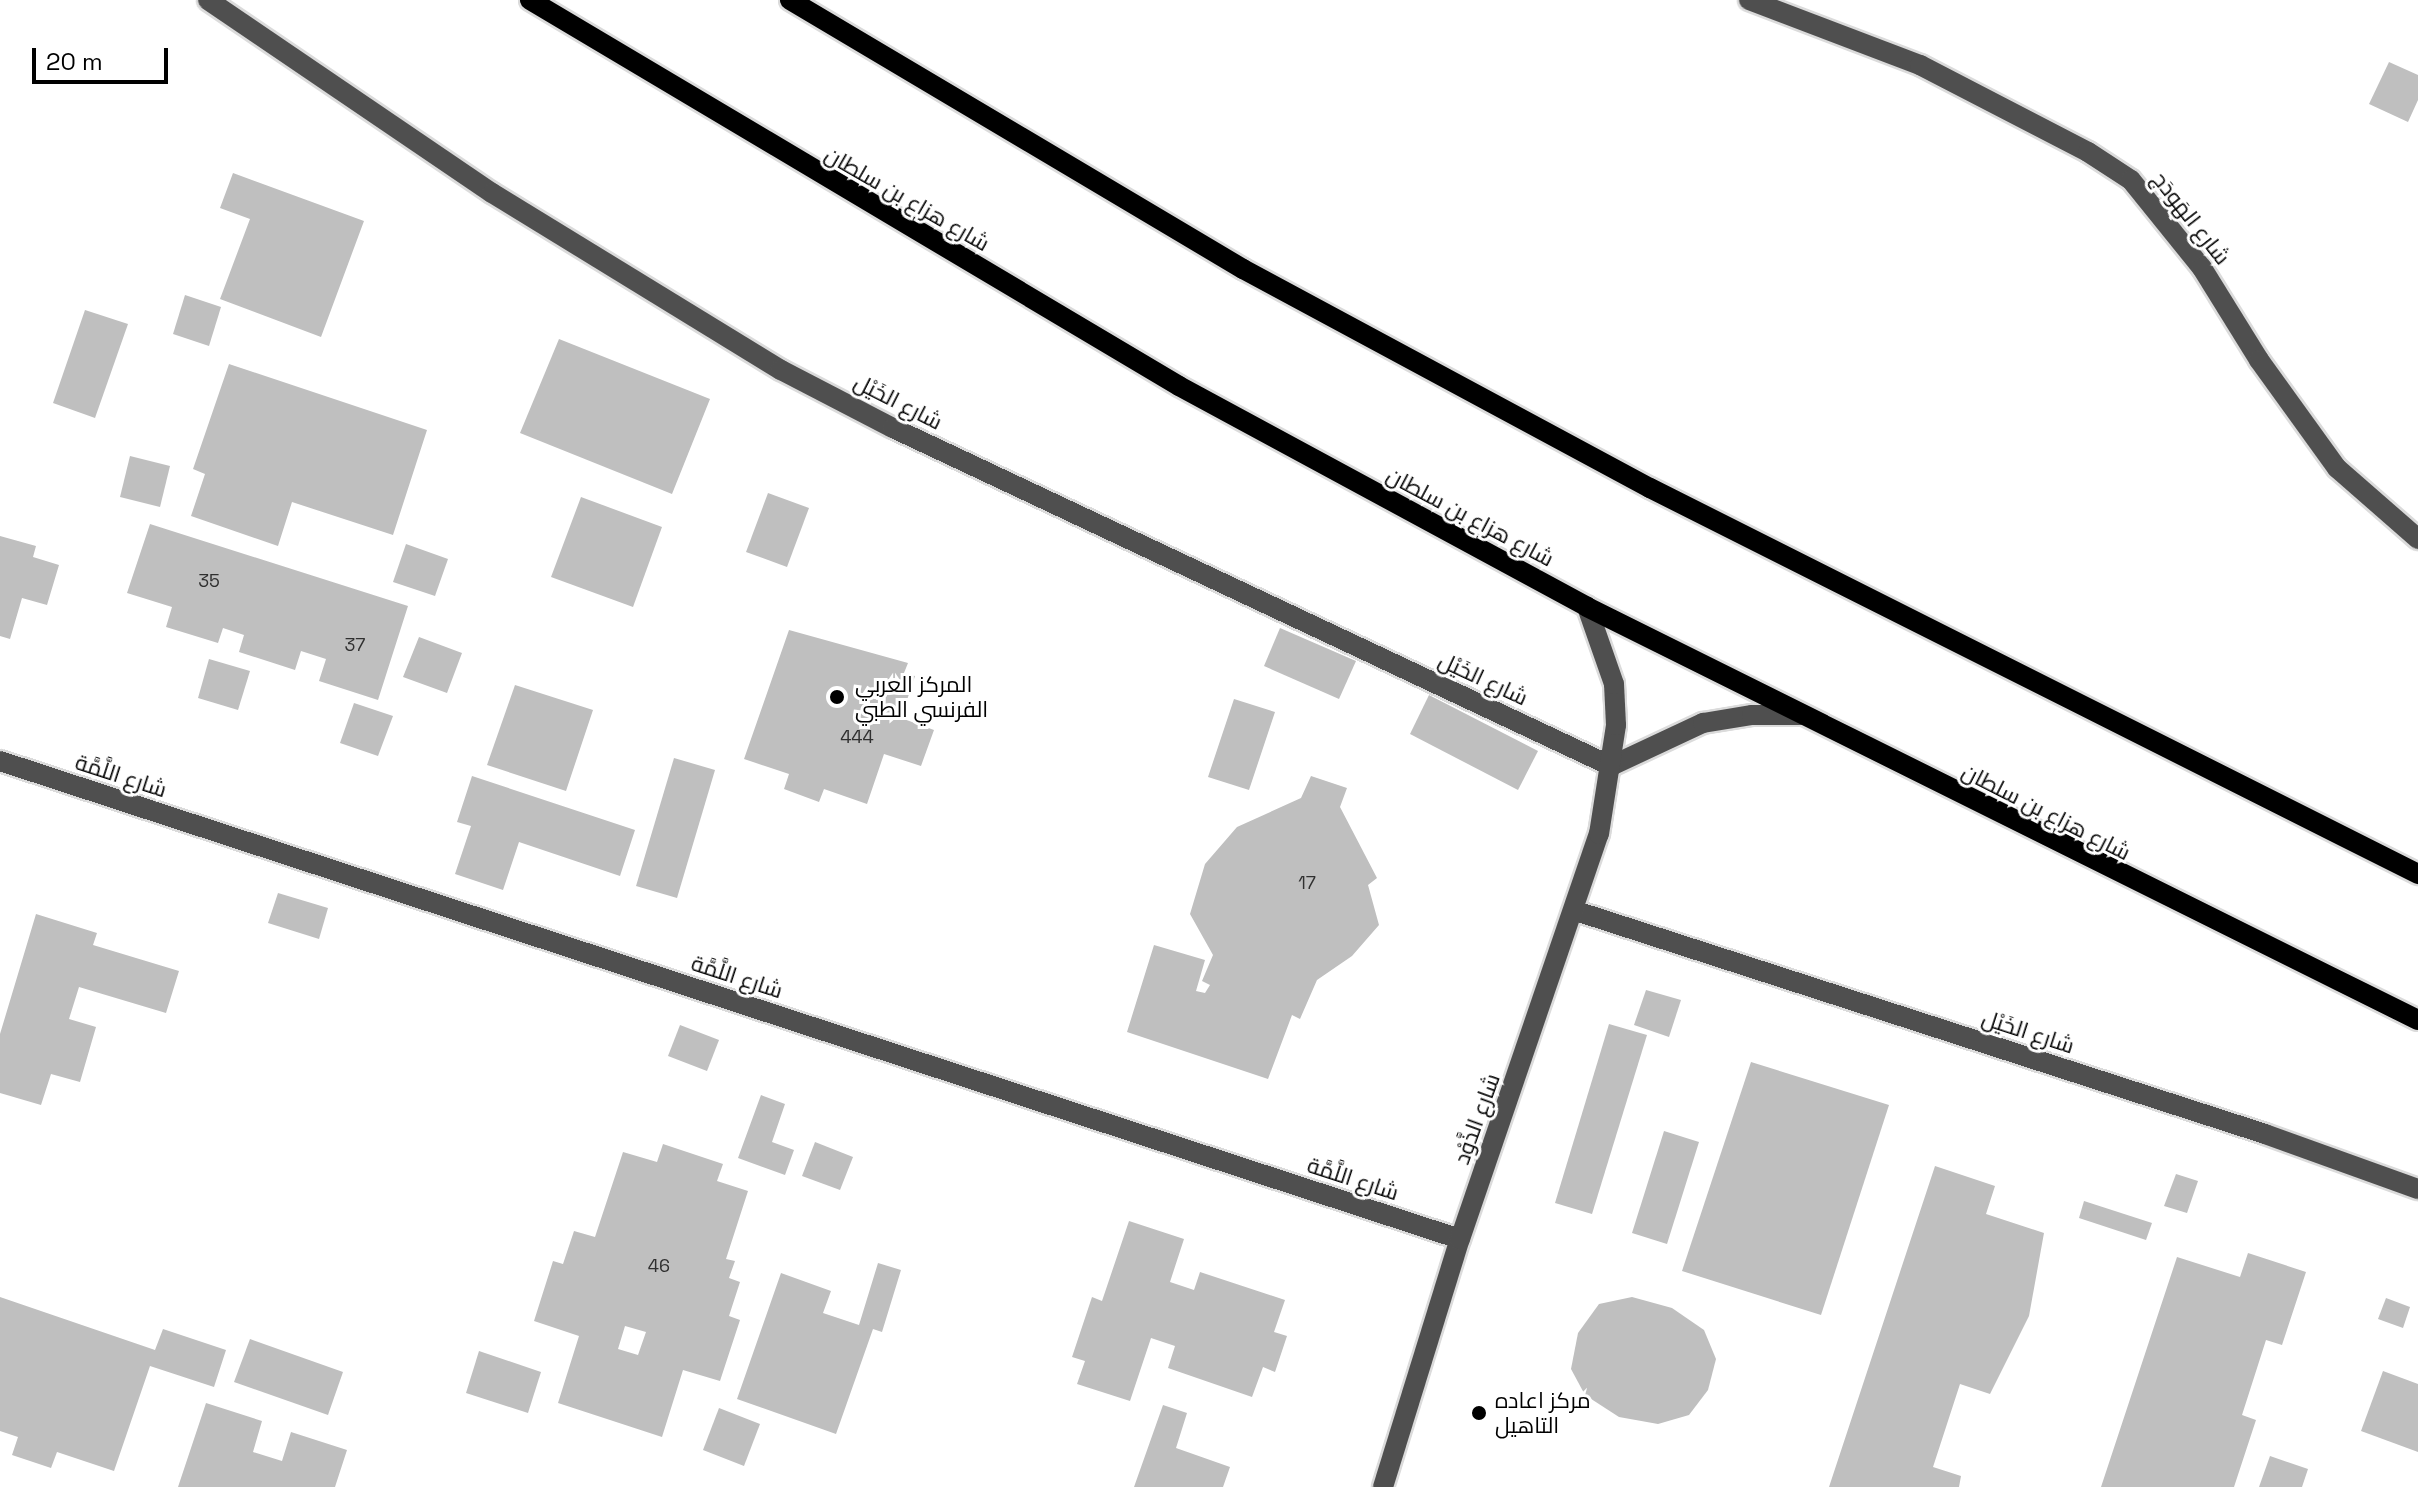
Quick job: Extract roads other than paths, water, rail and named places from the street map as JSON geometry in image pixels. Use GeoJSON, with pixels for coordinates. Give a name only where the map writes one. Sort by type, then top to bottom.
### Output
{"type":"FeatureCollection","features":[{"type":"Feature","properties":{"kind":"main road","name":"شارع هزاع بن سلطان"},"geometry":{"type":"LineString","coordinates":[[530,0],[1179,386],[1587,607],[2418,1020]]}},
{"type":"Feature","properties":{"kind":"main road"},"geometry":{"type":"LineString","coordinates":[[790,0],[1243,269],[1650,488],[2418,874]]}},
{"type":"Feature","properties":{"kind":"street","name":"شارع الخَيْل"},"geometry":{"type":"LineString","coordinates":[[208,0],[492,193],[781,370],[893,428],[1611,766]]}},
{"type":"Feature","properties":{"kind":"street","name":"شارع الهَودَج"},"geometry":{"type":"LineString","coordinates":[[1749,0],[1920,65],[2088,152],[2131,180],[2202,268],[2259,360],[2337,468],[2418,539]]}},
{"type":"Feature","properties":{"kind":"street","name":"شارع الذَّوْد"},"geometry":{"type":"LineString","coordinates":[[1383,1487],[1460,1239],[1576,911],[1599,834],[1611,766],[1614,684],[1587,607]]}},
{"type":"Feature","properties":{"kind":"street"},"geometry":{"type":"LineString","coordinates":[[1611,766],[1703,723],[1752,715],[1801,715]]}},
{"type":"Feature","properties":{"kind":"street","name":"شارع اللَّمَّة"},"geometry":{"type":"LineString","coordinates":[[0,761],[1460,1239]]}},
{"type":"Feature","properties":{"kind":"street","name":"شارع الخَيْل"},"geometry":{"type":"LineString","coordinates":[[1576,911],[2265,1134],[2418,1189]]}},
{"type":"Feature","properties":{"kind":"place","name":"المركز العربي الفرنسي الطبي"},"geometry":{"type":"Point","coordinates":[837,697]}},
{"type":"Feature","properties":{"kind":"place","name":"مركز اعاده التاهيل"},"geometry":{"type":"Point","coordinates":[1479,1413]}}]}
